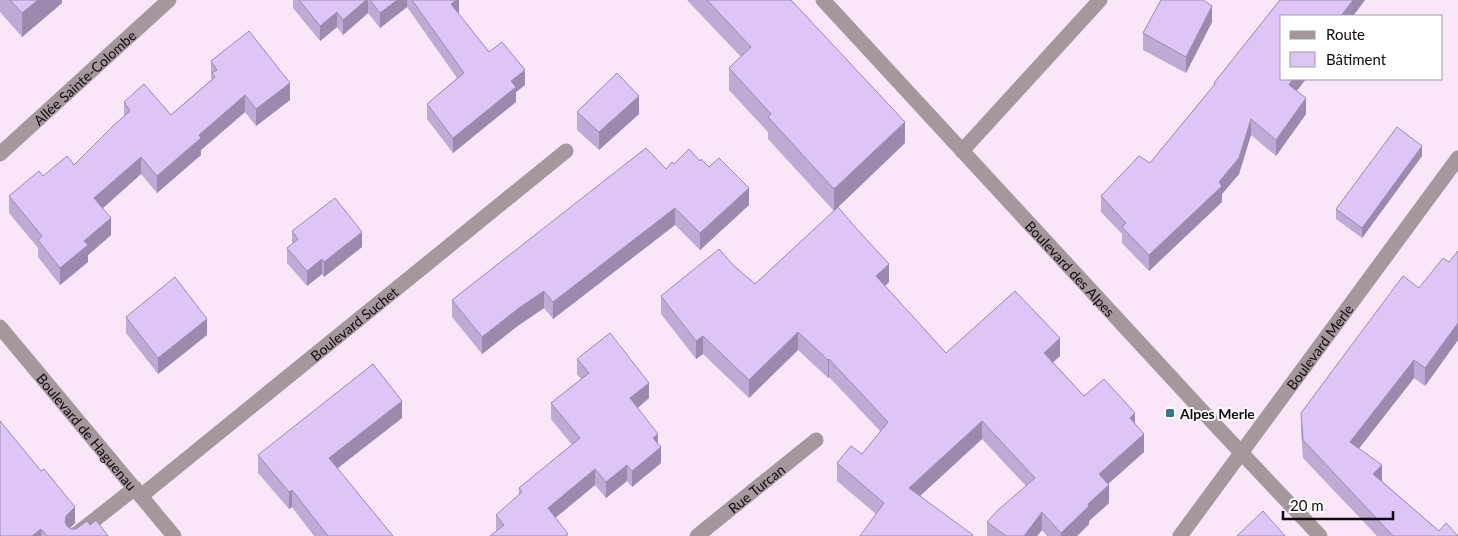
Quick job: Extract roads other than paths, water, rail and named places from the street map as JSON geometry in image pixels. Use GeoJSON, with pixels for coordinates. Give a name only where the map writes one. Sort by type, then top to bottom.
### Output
{"type":"FeatureCollection","features":[{"type":"Feature","properties":{"kind":"street","name":"Allée Sainte-Colombe"},"geometry":{"type":"LineString","coordinates":[[0,154],[169,0]]}},
{"type":"Feature","properties":{"kind":"street","name":"Boulevard des Alpes"},"geometry":{"type":"LineString","coordinates":[[823,0],[1320,536]]}},
{"type":"Feature","properties":{"kind":"street"},"geometry":{"type":"LineString","coordinates":[[962,151],[1100,0]]}},
{"type":"Feature","properties":{"kind":"street","name":"Boulevard Suchet"},"geometry":{"type":"LineString","coordinates":[[74,536],[138,492],[566,151]]}},
{"type":"Feature","properties":{"kind":"street","name":"Boulevard Merle"},"geometry":{"type":"LineString","coordinates":[[1180,536],[1458,158]]}},
{"type":"Feature","properties":{"kind":"street","name":"Boulevard de Haguenau"},"geometry":{"type":"LineString","coordinates":[[0,327],[174,536]]}},
{"type":"Feature","properties":{"kind":"street","name":"Rue Turcan"},"geometry":{"type":"LineString","coordinates":[[696,536],[816,440]]}},
{"type":"Feature","properties":{"kind":"place","name":"Alpes Merle"},"geometry":{"type":"Point","coordinates":[1170,413]}}]}
